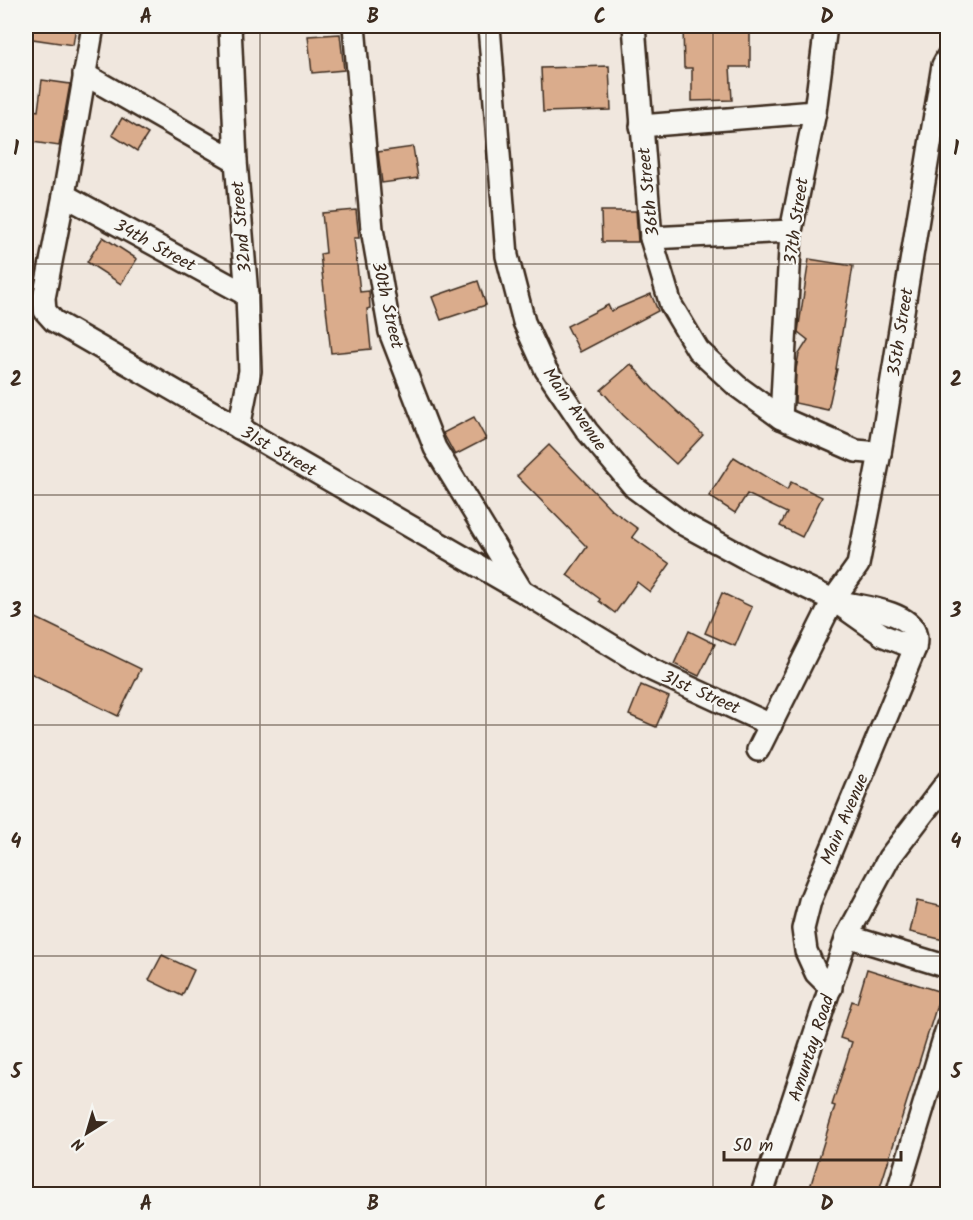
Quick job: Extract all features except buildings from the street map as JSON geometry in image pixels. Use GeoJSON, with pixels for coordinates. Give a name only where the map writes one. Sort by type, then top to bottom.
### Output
{"type":"FeatureCollection","features":[{"type":"Feature","properties":{"kind":"street","name":"31st Street"},"geometry":{"type":"LineString","coordinates":[[93,26],[44,298],[45,311],[54,321],[522,591],[652,670],[771,724]]}},
{"type":"Feature","properties":{"kind":"street","name":"32nd Street"},"geometry":{"type":"LineString","coordinates":[[230,26],[236,161],[250,371],[239,428]]}},
{"type":"Feature","properties":{"kind":"street","name":"30th Street"},"geometry":{"type":"LineString","coordinates":[[354,26],[372,229],[390,332],[435,448],[522,591]]}},
{"type":"Feature","properties":{"kind":"street","name":"Main Avenue"},"geometry":{"type":"LineString","coordinates":[[489,26],[507,256],[524,322],[546,370],[587,431],[635,488],[685,525],[755,563],[833,600],[884,636],[915,648],[810,901],[802,928],[806,951],[816,973],[831,988]]}},
{"type":"Feature","properties":{"kind":"street","name":"36th Street"},"geometry":{"type":"LineString","coordinates":[[634,26],[651,238],[671,305],[698,350],[737,386],[781,418],[856,452],[880,453]]}},
{"type":"Feature","properties":{"kind":"street","name":"37th Street"},"geometry":{"type":"LineString","coordinates":[[781,418],[791,231],[814,112],[826,26]]}},
{"type":"Feature","properties":{"kind":"street","name":"35th Street"},"geometry":{"type":"LineString","coordinates":[[833,600],[858,565],[880,453],[943,65],[948,56]]}},
{"type":"Feature","properties":{"kind":"street"},"geometry":{"type":"LineString","coordinates":[[84,74],[236,161]]}},
{"type":"Feature","properties":{"kind":"street"},"geometry":{"type":"LineString","coordinates":[[641,126],[814,112]]}},
{"type":"Feature","properties":{"kind":"street","name":"34th Street"},"geometry":{"type":"LineString","coordinates":[[64,195],[246,295]]}},
{"type":"Feature","properties":{"kind":"street"},"geometry":{"type":"LineString","coordinates":[[651,238],[791,231]]}},
{"type":"Feature","properties":{"kind":"street"},"geometry":{"type":"LineString","coordinates":[[758,750],[833,600]]}},
{"type":"Feature","properties":{"kind":"street","name":"Amuntay Road"},"geometry":{"type":"LineString","coordinates":[[762,1194],[847,936],[890,858],[947,783]]}},
{"type":"Feature","properties":{"kind":"street"},"geometry":{"type":"LineString","coordinates":[[847,936],[948,967]]}},
{"type":"Feature","properties":{"kind":"street"},"geometry":{"type":"LineString","coordinates":[[897,1194],[948,1025]]}}]}
